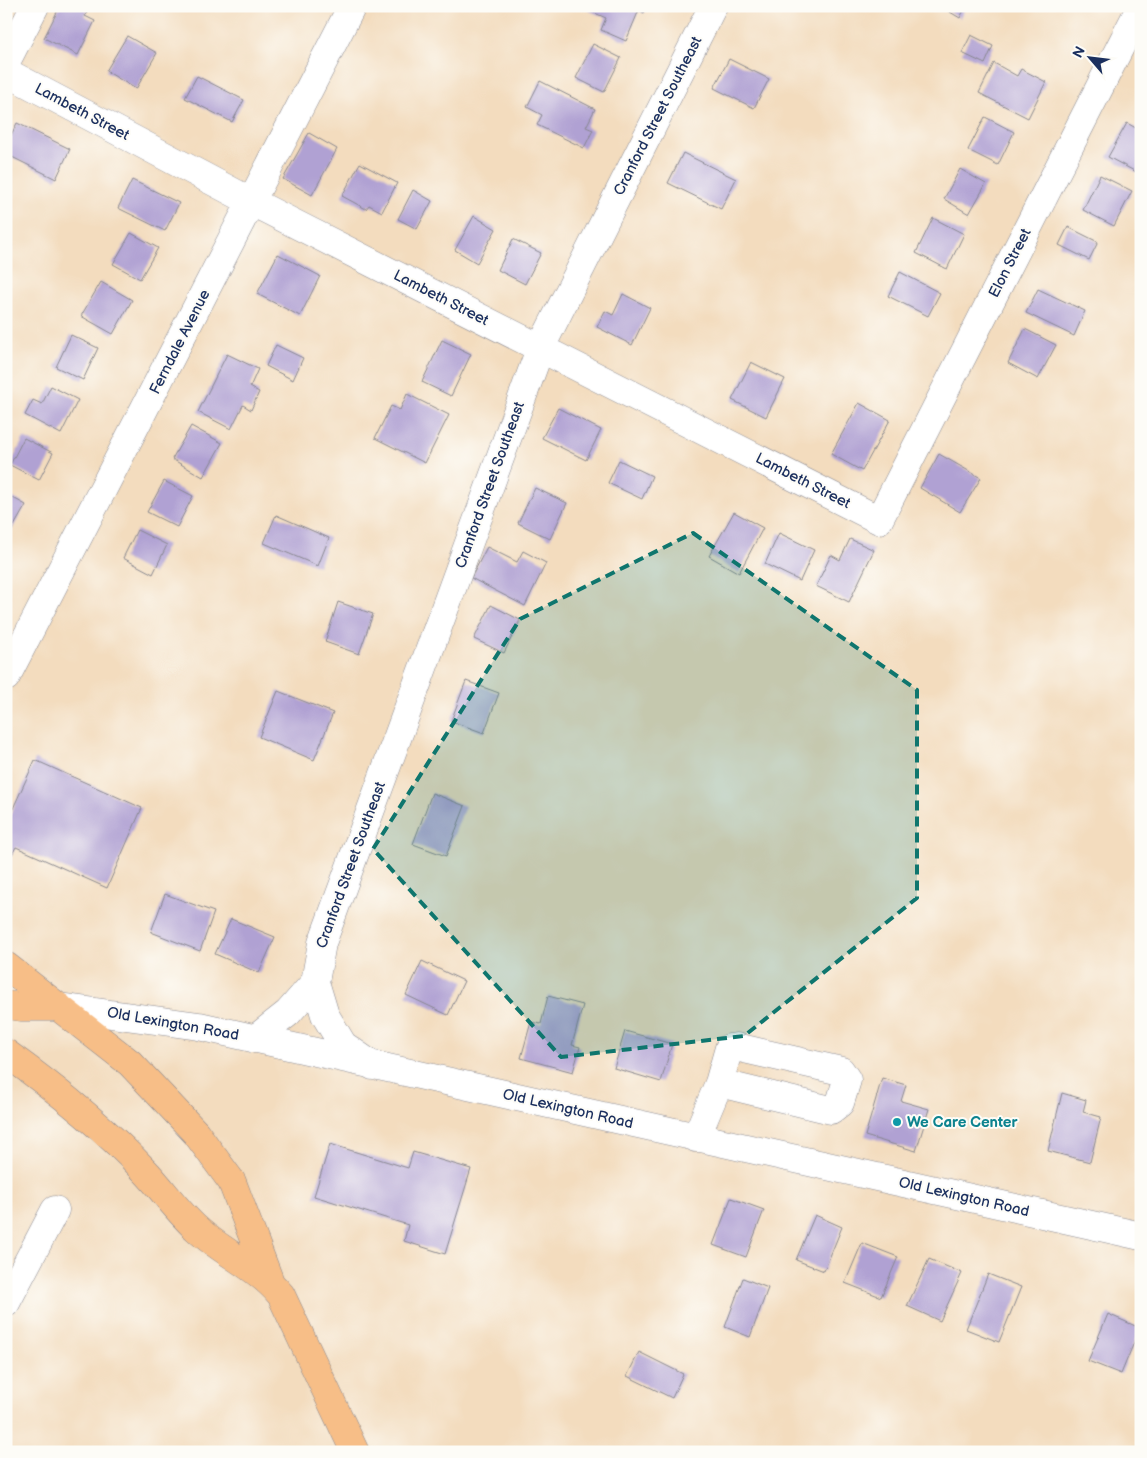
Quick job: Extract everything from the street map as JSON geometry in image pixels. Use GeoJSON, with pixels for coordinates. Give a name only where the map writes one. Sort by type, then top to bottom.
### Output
{"type":"FeatureCollection","features":[{"type":"Feature","properties":{"kind":"main road","name":"Old Lexington Road"},"geometry":{"type":"LineString","coordinates":[[6,966],[59,1006]]}},
{"type":"Feature","properties":{"kind":"main road"},"geometry":{"type":"LineString","coordinates":[[6,1005],[21,1007],[59,1006],[130,1063],[196,1133],[232,1182],[270,1282]]}},
{"type":"Feature","properties":{"kind":"main road"},"geometry":{"type":"LineString","coordinates":[[6,1053],[46,1082],[99,1126],[146,1172],[197,1229],[270,1282],[280,1295],[355,1452]]}},
{"type":"Feature","properties":{"kind":"street"},"geometry":{"type":"LineString","coordinates":[[6,62],[35,6]]}},
{"type":"Feature","properties":{"kind":"street","name":"Ferndale Avenue"},"geometry":{"type":"LineString","coordinates":[[6,677],[352,6]]}},
{"type":"Feature","properties":{"kind":"street","name":"Cranford Street Southeast"},"geometry":{"type":"LineString","coordinates":[[255,1039],[288,1014],[314,982],[322,943],[540,349],[713,6]]}},
{"type":"Feature","properties":{"kind":"street","name":"Elon Street"},"geometry":{"type":"LineString","coordinates":[[879,520],[1141,6]]}},
{"type":"Feature","properties":{"kind":"street","name":"Lambeth Street"},"geometry":{"type":"LineString","coordinates":[[6,72],[252,202],[879,520]]}},
{"type":"Feature","properties":{"kind":"street"},"geometry":{"type":"LineString","coordinates":[[314,982],[325,1015],[344,1045],[373,1066]]}},
{"type":"Feature","properties":{"kind":"street","name":"Old Lexington Road"},"geometry":{"type":"LineString","coordinates":[[59,1006],[199,1026],[1141,1236]]}},
{"type":"Feature","properties":{"kind":"street"},"geometry":{"type":"LineString","coordinates":[[696,1138],[719,1083]]}},
{"type":"Feature","properties":{"kind":"street"},"geometry":{"type":"LineString","coordinates":[[6,1303],[55,1210]]}},
{"type":"Feature","properties":{"kind":"highlighted area"},"geometry":{"type":"Polygon","coordinates":[[[693,533],[917,690],[917,898],[744,1036],[561,1057],[373,849],[520,619],[693,533]]]}},
{"type":"Feature","properties":{"kind":"building"},"geometry":{"type":"Polygon","coordinates":[[[60,6],[90,6],[85,16],[95,21],[78,55],[44,38],[60,6]]]}},
{"type":"Feature","properties":{"kind":"building"},"geometry":{"type":"Polygon","coordinates":[[[589,6],[647,6],[644,13],[639,10],[626,41],[601,30],[606,18],[588,10],[589,6]]]}},
{"type":"Feature","properties":{"kind":"building"},"geometry":{"type":"Polygon","coordinates":[[[940,6],[966,6],[960,18],[940,6]]]}},
{"type":"Feature","properties":{"kind":"building"},"geometry":{"type":"Polygon","coordinates":[[[971,35],[993,46],[985,64],[962,53],[971,35]]]}},
{"type":"Feature","properties":{"kind":"building"},"geometry":{"type":"Polygon","coordinates":[[[127,36],[157,53],[136,89],[106,71],[127,36]]]}},
{"type":"Feature","properties":{"kind":"building"},"geometry":{"type":"Polygon","coordinates":[[[593,44],[621,58],[604,92],[576,78],[593,44]]]}},
{"type":"Feature","properties":{"kind":"building"},"geometry":{"type":"Polygon","coordinates":[[[729,59],[769,79],[754,108],[714,88],[729,59]]]}},
{"type":"Feature","properties":{"kind":"building"},"geometry":{"type":"Polygon","coordinates":[[[994,63],[1017,76],[1021,69],[1046,82],[1028,118],[979,93],[994,63]]]}},
{"type":"Feature","properties":{"kind":"building"},"geometry":{"type":"Polygon","coordinates":[[[197,76],[244,100],[232,122],[185,98],[197,76]]]}},
{"type":"Feature","properties":{"kind":"building"},"geometry":{"type":"Polygon","coordinates":[[[540,81],[595,109],[586,127],[593,130],[584,148],[537,125],[542,115],[527,107],[540,81]]]}},
{"type":"Feature","properties":{"kind":"building"},"geometry":{"type":"Polygon","coordinates":[[[985,117],[1014,132],[998,165],[968,150],[985,117]]]}},
{"type":"Feature","properties":{"kind":"building"},"geometry":{"type":"Polygon","coordinates":[[[17,123],[70,149],[56,179],[6,154],[6,145],[17,123]]]}},
{"type":"Feature","properties":{"kind":"building"},"geometry":{"type":"Polygon","coordinates":[[[1127,123],[1141,131],[1140,174],[1108,157],[1127,123]]]}},
{"type":"Feature","properties":{"kind":"building"},"geometry":{"type":"Polygon","coordinates":[[[309,133],[337,149],[312,195],[283,179],[309,133]]]}},
{"type":"Feature","properties":{"kind":"building"},"geometry":{"type":"Polygon","coordinates":[[[683,153],[736,179],[721,209],[668,183],[683,153]]]}},
{"type":"Feature","properties":{"kind":"building"},"geometry":{"type":"Polygon","coordinates":[[[360,163],[397,183],[382,212],[369,205],[366,209],[342,196],[360,163]]]}},
{"type":"Feature","properties":{"kind":"building"},"geometry":{"type":"Polygon","coordinates":[[[960,169],[986,184],[969,214],[944,199],[960,169]]]}},
{"type":"Feature","properties":{"kind":"building"},"geometry":{"type":"Polygon","coordinates":[[[1100,175],[1132,191],[1114,226],[1083,210],[1100,175]]]}},
{"type":"Feature","properties":{"kind":"building"},"geometry":{"type":"Polygon","coordinates":[[[132,180],[179,203],[165,231],[118,208],[132,180]]]}},
{"type":"Feature","properties":{"kind":"building"},"geometry":{"type":"Polygon","coordinates":[[[413,190],[432,201],[417,229],[398,219],[413,190]]]}},
{"type":"Feature","properties":{"kind":"building"},"geometry":{"type":"Polygon","coordinates":[[[474,216],[496,229],[477,263],[455,250],[474,216]]]}},
{"type":"Feature","properties":{"kind":"building"},"geometry":{"type":"Polygon","coordinates":[[[933,218],[964,234],[947,269],[916,253],[933,218]]]}},
{"type":"Feature","properties":{"kind":"building"},"geometry":{"type":"Polygon","coordinates":[[[1068,227],[1098,242],[1089,260],[1059,245],[1068,227]]]}},
{"type":"Feature","properties":{"kind":"building"},"geometry":{"type":"Polygon","coordinates":[[[131,233],[158,248],[140,279],[113,264],[131,233]]]}},
{"type":"Feature","properties":{"kind":"building"},"geometry":{"type":"Polygon","coordinates":[[[513,239],[541,253],[525,284],[498,270],[513,239]]]}},
{"type":"Feature","properties":{"kind":"building"},"geometry":{"type":"Polygon","coordinates":[[[6,242],[12,245],[6,256],[6,242]]]}},
{"type":"Feature","properties":{"kind":"building"},"geometry":{"type":"Polygon","coordinates":[[[278,254],[320,276],[300,316],[257,294],[278,254]]]}},
{"type":"Feature","properties":{"kind":"building"},"geometry":{"type":"Polygon","coordinates":[[[900,272],[940,293],[928,316],[888,296],[900,272]]]}},
{"type":"Feature","properties":{"kind":"building"},"geometry":{"type":"Polygon","coordinates":[[[101,282],[132,300],[113,334],[81,316],[101,282]]]}},
{"type":"Feature","properties":{"kind":"building"},"geometry":{"type":"Polygon","coordinates":[[[1038,289],[1085,311],[1074,336],[1026,313],[1038,289]]]}},
{"type":"Feature","properties":{"kind":"building"},"geometry":{"type":"Polygon","coordinates":[[[623,294],[650,308],[632,345],[597,327],[605,311],[613,315],[623,294]]]}},
{"type":"Feature","properties":{"kind":"building"},"geometry":{"type":"Polygon","coordinates":[[[1025,329],[1056,345],[1038,379],[1008,363],[1025,329]]]}},
{"type":"Feature","properties":{"kind":"building"},"geometry":{"type":"Polygon","coordinates":[[[71,335],[98,348],[83,380],[56,367],[71,335]]]}},
{"type":"Feature","properties":{"kind":"building"},"geometry":{"type":"Polygon","coordinates":[[[442,340],[471,354],[451,396],[422,382],[442,340]]]}},
{"type":"Feature","properties":{"kind":"building"},"geometry":{"type":"Polygon","coordinates":[[[276,345],[303,358],[293,380],[266,366],[276,345]]]}},
{"type":"Feature","properties":{"kind":"building"},"geometry":{"type":"Polygon","coordinates":[[[227,354],[258,369],[250,387],[259,392],[251,410],[243,405],[231,429],[198,412],[227,354]]]}},
{"type":"Feature","properties":{"kind":"building"},"geometry":{"type":"Polygon","coordinates":[[[751,362],[785,379],[766,417],[732,400],[751,362]]]}},
{"type":"Feature","properties":{"kind":"building"},"geometry":{"type":"Polygon","coordinates":[[[51,386],[78,400],[61,434],[25,415],[33,400],[42,404],[51,386]]]}},
{"type":"Feature","properties":{"kind":"building"},"geometry":{"type":"Polygon","coordinates":[[[407,394],[449,415],[425,463],[375,438],[391,406],[400,410],[407,394]]]}},
{"type":"Feature","properties":{"kind":"building"},"geometry":{"type":"Polygon","coordinates":[[[859,403],[890,420],[862,471],[831,454],[859,403]]]}},
{"type":"Feature","properties":{"kind":"building"},"geometry":{"type":"Polygon","coordinates":[[[558,408],[601,430],[586,460],[542,438],[558,408]]]}},
{"type":"Feature","properties":{"kind":"building"},"geometry":{"type":"Polygon","coordinates":[[[191,426],[222,443],[203,477],[172,459],[191,426]]]}},
{"type":"Feature","properties":{"kind":"building"},"geometry":{"type":"Polygon","coordinates":[[[24,438],[53,453],[39,480],[10,465],[24,438]]]}},
{"type":"Feature","properties":{"kind":"building"},"geometry":{"type":"Polygon","coordinates":[[[939,454],[981,478],[960,512],[920,488],[939,454]]]}},
{"type":"Feature","properties":{"kind":"building"},"geometry":{"type":"Polygon","coordinates":[[[619,460],[652,476],[642,499],[608,483],[619,460]]]}},
{"type":"Feature","properties":{"kind":"building"},"geometry":{"type":"Polygon","coordinates":[[[164,481],[193,496],[177,527],[147,512],[164,481]]]}},
{"type":"Feature","properties":{"kind":"building"},"geometry":{"type":"Polygon","coordinates":[[[535,488],[567,503],[550,539],[518,523],[535,488]]]}},
{"type":"Feature","properties":{"kind":"building"},"geometry":{"type":"Polygon","coordinates":[[[6,494],[26,505],[6,540],[6,494]]]}},
{"type":"Feature","properties":{"kind":"building"},"geometry":{"type":"Polygon","coordinates":[[[734,512],[763,528],[739,573],[709,556],[734,512]]]}},
{"type":"Feature","properties":{"kind":"building"},"geometry":{"type":"Polygon","coordinates":[[[276,515],[329,538],[318,566],[264,543],[276,515]]]}},
{"type":"Feature","properties":{"kind":"building"},"geometry":{"type":"Polygon","coordinates":[[[137,530],[167,545],[153,574],[123,558],[137,530]]]}},
{"type":"Feature","properties":{"kind":"building"},"geometry":{"type":"Polygon","coordinates":[[[779,533],[814,550],[800,581],[765,564],[779,533]]]}},
{"type":"Feature","properties":{"kind":"building"},"geometry":{"type":"Polygon","coordinates":[[[850,539],[874,550],[849,602],[816,586],[831,555],[840,560],[850,539]]]}},
{"type":"Feature","properties":{"kind":"building"},"geometry":{"type":"Polygon","coordinates":[[[487,547],[517,562],[523,551],[546,563],[525,606],[471,578],[487,547]]]}},
{"type":"Feature","properties":{"kind":"building"},"geometry":{"type":"Polygon","coordinates":[[[338,602],[373,614],[359,654],[325,642],[338,602]]]}},
{"type":"Feature","properties":{"kind":"building"},"geometry":{"type":"Polygon","coordinates":[[[491,605],[520,620],[504,653],[474,639],[491,605]]]}},
{"type":"Feature","properties":{"kind":"building"},"geometry":{"type":"Polygon","coordinates":[[[466,681],[499,693],[484,733],[451,721],[466,681]]]}},
{"type":"Feature","properties":{"kind":"building"},"geometry":{"type":"Polygon","coordinates":[[[278,691],[333,713],[314,760],[259,737],[278,691]]]}},
{"type":"Feature","properties":{"kind":"building"},"geometry":{"type":"Polygon","coordinates":[[[35,760],[142,808],[107,888],[16,847],[6,865],[6,824],[35,760]]]}},
{"type":"Feature","properties":{"kind":"building"},"geometry":{"type":"Polygon","coordinates":[[[432,793],[465,806],[446,856],[413,844],[432,793]]]}},
{"type":"Feature","properties":{"kind":"building"},"geometry":{"type":"Polygon","coordinates":[[[165,894],[214,912],[200,951],[151,932],[165,894]]]}},
{"type":"Feature","properties":{"kind":"building"},"geometry":{"type":"Polygon","coordinates":[[[231,919],[275,937],[259,973],[215,954],[231,919]]]}},
{"type":"Feature","properties":{"kind":"building"},"geometry":{"type":"Polygon","coordinates":[[[422,961],[464,981],[448,1015],[406,995],[422,961]]]}},
{"type":"Feature","properties":{"kind":"building"},"geometry":{"type":"Polygon","coordinates":[[[548,996],[583,1005],[572,1045],[580,1047],[573,1072],[521,1058],[531,1022],[541,1024],[548,996]]]}},
{"type":"Feature","properties":{"kind":"building"},"geometry":{"type":"Polygon","coordinates":[[[625,1031],[672,1044],[661,1082],[614,1068],[625,1031]]]}},
{"type":"Feature","properties":{"kind":"building","name":"We Care Center"},"geometry":{"type":"Polygon","coordinates":[[[882,1078],[906,1085],[901,1101],[929,1109],[916,1151],[865,1136],[882,1078]]]}},
{"type":"Feature","properties":{"kind":"building"},"geometry":{"type":"Polygon","coordinates":[[[1062,1093],[1086,1100],[1083,1112],[1101,1117],[1090,1162],[1048,1151],[1062,1093]]]}},
{"type":"Feature","properties":{"kind":"building"},"geometry":{"type":"Polygon","coordinates":[[[330,1144],[408,1168],[413,1152],[471,1169],[445,1254],[404,1241],[408,1225],[314,1196],[330,1144]]]}},
{"type":"Feature","properties":{"kind":"building"},"geometry":{"type":"Polygon","coordinates":[[[731,1198],[764,1210],[746,1257],[713,1245],[731,1198]]]}},
{"type":"Feature","properties":{"kind":"building"},"geometry":{"type":"Polygon","coordinates":[[[815,1215],[842,1227],[824,1271],[796,1260],[815,1215]]]}},
{"type":"Feature","properties":{"kind":"building"},"geometry":{"type":"Polygon","coordinates":[[[862,1243],[898,1257],[881,1297],[845,1283],[862,1243]]]}},
{"type":"Feature","properties":{"kind":"building"},"geometry":{"type":"Polygon","coordinates":[[[929,1259],[962,1273],[940,1321],[907,1306],[929,1259]]]}},
{"type":"Feature","properties":{"kind":"building"},"geometry":{"type":"Polygon","coordinates":[[[988,1274],[1021,1287],[999,1342],[966,1329],[988,1274]]]}},
{"type":"Feature","properties":{"kind":"building"},"geometry":{"type":"Polygon","coordinates":[[[743,1278],[768,1288],[750,1337],[725,1327],[743,1278]]]}},
{"type":"Feature","properties":{"kind":"building"},"geometry":{"type":"Polygon","coordinates":[[[1108,1314],[1140,1328],[1121,1374],[1088,1361],[1108,1314]]]}},
{"type":"Feature","properties":{"kind":"building"},"geometry":{"type":"Polygon","coordinates":[[[639,1352],[683,1374],[672,1398],[627,1376],[639,1352]]]}},
{"type":"Feature","properties":{"kind":"place","name":"We Care Center"},"geometry":{"type":"Point","coordinates":[897,1122]}}]}
